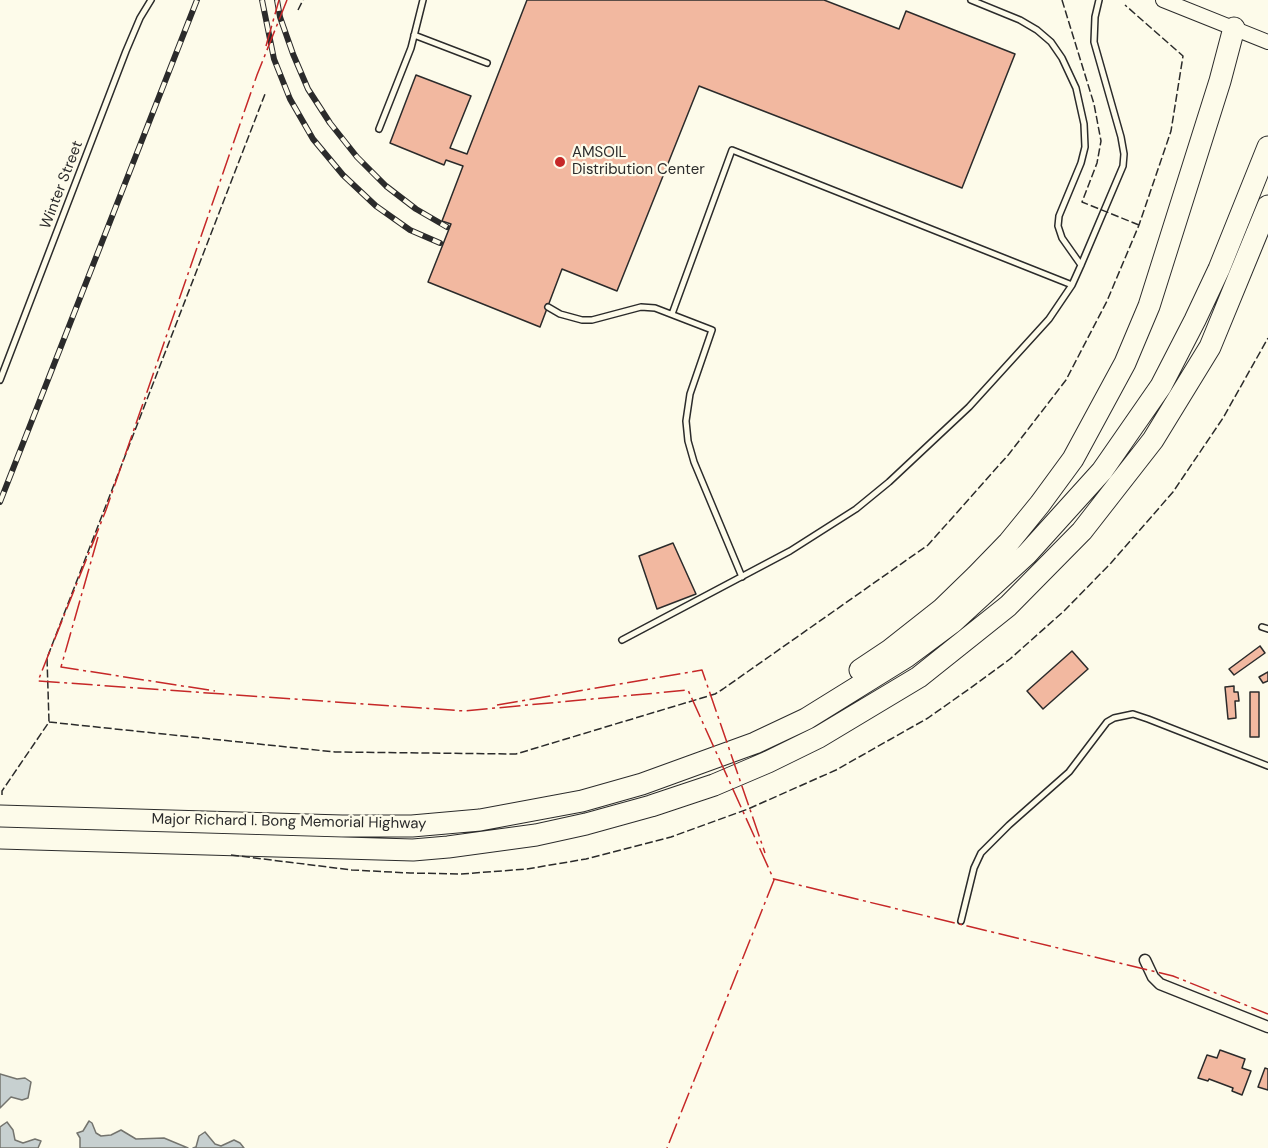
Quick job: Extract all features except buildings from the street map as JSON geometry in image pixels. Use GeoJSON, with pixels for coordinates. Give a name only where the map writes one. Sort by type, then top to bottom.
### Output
{"type":"FeatureCollection","features":[{"type":"Feature","properties":{"kind":"highway"},"geometry":{"type":"LineString","coordinates":[[642,784],[700,752],[750,731],[802,705],[890,650],[942,609],[1009,542],[1040,504],[1073,459],[1102,407],[1125,363],[1149,306],[1220,81],[1234,28]]}},
{"type":"Feature","properties":{"kind":"highway","name":"Major Richard I. Bong Memorial Highway"},"geometry":{"type":"LineString","coordinates":[[5,816],[342,826],[446,824],[532,812],[642,784],[755,743],[806,718],[862,686],[953,622],[1027,554],[1102,471],[1161,386],[1195,320],[1219,269],[1268,147]]}},
{"type":"Feature","properties":{"kind":"highway","name":"Major Richard I. Bong Memorial Highway"},"geometry":{"type":"LineString","coordinates":[[5,838],[402,849],[448,847],[536,835],[651,806],[714,785],[789,752],[874,706],[919,677],[1008,606],[1082,531],[1153,440],[1210,347],[1268,206]]}},
{"type":"Feature","properties":{"kind":"street"},"geometry":{"type":"LineString","coordinates":[[1163,0],[1268,42]]}},
{"type":"Feature","properties":{"kind":"street"},"geometry":{"type":"LineString","coordinates":[[1144,960],[1153,977],[1160,984],[1268,1027]]}},
{"type":"Feature","properties":{"kind":"lane","name":"Winter Street"},"geometry":{"type":"LineString","coordinates":[[0,380],[126,51],[140,18],[151,0]]}},
{"type":"Feature","properties":{"kind":"lane"},"geometry":{"type":"LineString","coordinates":[[379,129],[414,35],[423,0]]}},
{"type":"Feature","properties":{"kind":"lane"},"geometry":{"type":"LineString","coordinates":[[971,0],[1020,20],[1037,30],[1051,42],[1077,88],[1084,124],[1085,147],[1081,163],[1059,216],[1058,226],[1062,238],[1082,265]]}},
{"type":"Feature","properties":{"kind":"lane"},"geometry":{"type":"LineString","coordinates":[[622,640],[742,577],[830,527],[856,509],[889,482],[969,407],[1049,319],[1072,285],[1082,265],[1121,176],[1124,160],[1121,137],[1094,42],[1095,17],[1099,0]]}},
{"type":"Feature","properties":{"kind":"lane"},"geometry":{"type":"LineString","coordinates":[[414,35],[487,63]]}},
{"type":"Feature","properties":{"kind":"lane"},"geometry":{"type":"LineString","coordinates":[[672,314],[732,150],[1072,285]]}},
{"type":"Feature","properties":{"kind":"lane"},"geometry":{"type":"LineString","coordinates":[[548,307],[560,314],[582,320],[592,320],[641,307],[655,308],[712,330],[690,394],[686,422],[688,441],[694,462],[742,577]]}},
{"type":"Feature","properties":{"kind":"lane"},"geometry":{"type":"LineString","coordinates":[[961,921],[974,868],[981,853],[1068,772],[1107,722],[1114,718],[1133,714],[1268,766]]}},
{"type":"Feature","properties":{"kind":"shaded area"},"geometry":{"type":"Polygon","coordinates":[[[0,1074],[17,1079],[25,1078],[31,1082],[28,1098],[22,1100],[11,1097],[0,1108],[0,1074]]]}},
{"type":"Feature","properties":{"kind":"shaded area"},"geometry":{"type":"Polygon","coordinates":[[[89,1121],[96,1133],[101,1136],[111,1135],[121,1130],[136,1139],[164,1138],[188,1148],[80,1148],[80,1138],[77,1133],[83,1131],[89,1121]]]}},
{"type":"Feature","properties":{"kind":"shaded area"},"geometry":{"type":"Polygon","coordinates":[[[7,1122],[13,1130],[15,1140],[23,1143],[35,1139],[41,1141],[38,1148],[0,1148],[0,1127],[7,1122]]]}},
{"type":"Feature","properties":{"kind":"shaded area"},"geometry":{"type":"Polygon","coordinates":[[[205,1132],[215,1144],[221,1146],[234,1140],[244,1148],[193,1148],[196,1147],[199,1136],[205,1132]]]}},
{"type":"Feature","properties":{"kind":"railway"},"geometry":{"type":"LineString","coordinates":[[0,502],[197,0]]}},
{"type":"Feature","properties":{"kind":"railway"},"geometry":{"type":"LineString","coordinates":[[262,0],[274,59],[290,99],[313,139],[343,175],[376,206],[410,230],[440,243]]}},
{"type":"Feature","properties":{"kind":"railway"},"geometry":{"type":"LineString","coordinates":[[277,0],[280,17],[308,89],[330,123],[357,157],[386,186],[416,209],[447,227]]}},
{"type":"Feature","properties":{"kind":"fence"},"geometry":{"type":"LineString","coordinates":[[298,10],[303,0]]}},
{"type":"Feature","properties":{"kind":"fence"},"geometry":{"type":"LineString","coordinates":[[1062,0],[1094,104],[1101,141],[1097,163],[1082,202],[1139,225]]}},
{"type":"Feature","properties":{"kind":"fence"},"geometry":{"type":"LineString","coordinates":[[49,722],[335,752],[516,754],[715,694],[723,689],[928,545],[1009,454],[1066,380],[1107,301],[1139,225],[1171,131],[1183,56],[1125,5]]}},
{"type":"Feature","properties":{"kind":"fence"},"geometry":{"type":"LineString","coordinates":[[2,795],[2,791],[49,722],[47,658],[265,94]]}},
{"type":"Feature","properties":{"kind":"fence"},"geometry":{"type":"LineString","coordinates":[[231,855],[352,870],[410,873],[461,874],[527,869],[586,859],[671,837],[748,809],[836,770],[928,718],[1010,659],[1064,611],[1111,563],[1173,492],[1223,418],[1268,338]]}},
{"type":"Feature","properties":{"kind":"power"},"geometry":{"type":"LineString","coordinates":[[266,46],[279,0]]}},
{"type":"Feature","properties":{"kind":"power"},"geometry":{"type":"LineString","coordinates":[[287,0],[257,75],[106,510],[38,681],[464,711],[688,690],[774,880],[667,1148]]}},
{"type":"Feature","properties":{"kind":"power"},"geometry":{"type":"LineString","coordinates":[[98,537],[61,667],[215,691]]}},
{"type":"Feature","properties":{"kind":"power"},"geometry":{"type":"LineString","coordinates":[[497,705],[702,670],[765,853]]}},
{"type":"Feature","properties":{"kind":"power"},"geometry":{"type":"LineString","coordinates":[[774,879],[1173,976],[1268,1014]]}},
{"type":"Feature","properties":{"kind":"place","name":"AMSOIL Distribution Center"},"geometry":{"type":"Point","coordinates":[560,162]}}]}
